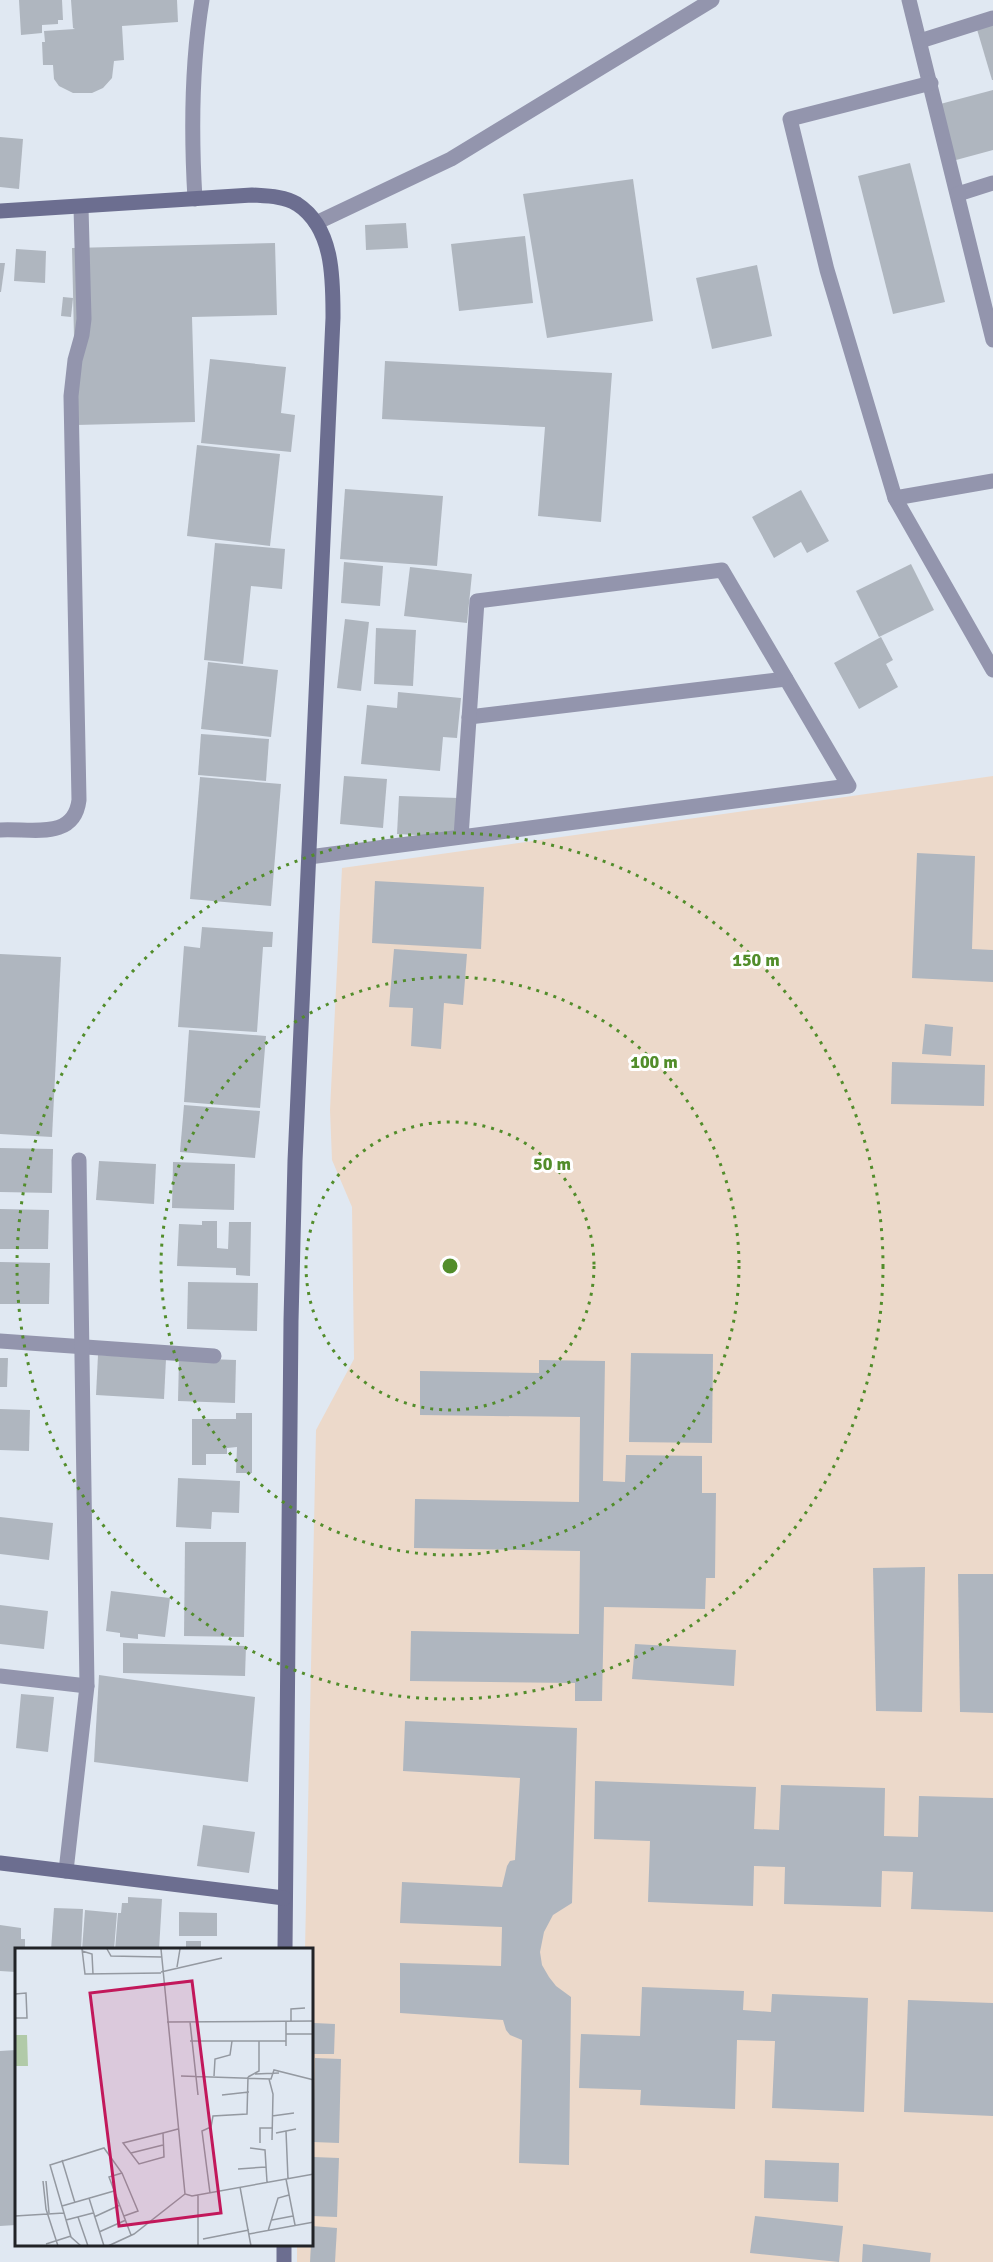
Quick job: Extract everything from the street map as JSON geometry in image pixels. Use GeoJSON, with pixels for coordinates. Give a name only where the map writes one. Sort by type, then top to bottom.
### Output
{"type":"FeatureCollection","features":[{"type":"Feature","properties":{"kind":"street"},"geometry":{"type":"LineString","coordinates":[[195,199],[192,87],[202,0]]}},
{"type":"Feature","properties":{"kind":"street"},"geometry":{"type":"LineString","coordinates":[[316,223],[451,159],[712,0]]}},
{"type":"Feature","properties":{"kind":"street"},"geometry":{"type":"LineString","coordinates":[[909,0],[993,338]]}},
{"type":"Feature","properties":{"kind":"street"},"geometry":{"type":"LineString","coordinates":[[920,41],[993,18]]}},
{"type":"Feature","properties":{"kind":"street"},"geometry":{"type":"LineString","coordinates":[[931,82],[790,119],[827,270],[895,498],[993,670]]}},
{"type":"Feature","properties":{"kind":"street"},"geometry":{"type":"LineString","coordinates":[[958,195],[993,183]]}},
{"type":"Feature","properties":{"kind":"street"},"geometry":{"type":"LineString","coordinates":[[0,211],[252,195],[279,197],[297,204],[316,223],[332,270],[333,318],[297,1111],[292,1287],[285,1948]]}},
{"type":"Feature","properties":{"kind":"street"},"geometry":{"type":"LineString","coordinates":[[0,830],[61,829],[73,821],[79,800],[76,548],[71,396],[74,367],[84,319],[81,207]]}},
{"type":"Feature","properties":{"kind":"street"},"geometry":{"type":"LineString","coordinates":[[895,498],[993,481]]}},
{"type":"Feature","properties":{"kind":"street"},"geometry":{"type":"LineString","coordinates":[[309,857],[849,786],[722,570],[477,601],[461,837]]}},
{"type":"Feature","properties":{"kind":"street"},"geometry":{"type":"LineString","coordinates":[[469,717],[786,679]]}},
{"type":"Feature","properties":{"kind":"street"},"geometry":{"type":"LineString","coordinates":[[66,1871],[87,1686],[79,1160]]}},
{"type":"Feature","properties":{"kind":"street"},"geometry":{"type":"LineString","coordinates":[[0,1341],[214,1356]]}},
{"type":"Feature","properties":{"kind":"street"},"geometry":{"type":"LineString","coordinates":[[0,1676],[87,1686]]}},
{"type":"Feature","properties":{"kind":"street"},"geometry":{"type":"LineString","coordinates":[[0,1863],[284,1898]]}},
{"type":"Feature","properties":{"kind":"shaded area"},"geometry":{"type":"Polygon","coordinates":[[[993,776],[993,2262],[297,2262],[297,2247],[314,2247],[314,1948],[305,1948],[316,1430],[354,1359],[352,1207],[332,1160],[330,1110],[342,868],[993,776]]]}},
{"type":"Feature","properties":{"kind":"building"},"geometry":{"type":"Polygon","coordinates":[[[19,0],[62,0],[63,20],[58,20],[58,24],[42,25],[42,33],[21,35],[19,0]]]}},
{"type":"Feature","properties":{"kind":"building"},"geometry":{"type":"Polygon","coordinates":[[[71,0],[177,0],[178,22],[122,26],[124,60],[114,61],[112,78],[103,88],[92,93],[73,93],[59,86],[54,79],[53,65],[43,65],[42,42],[45,42],[44,31],[75,29],[73,28],[71,0]]]}},
{"type":"Feature","properties":{"kind":"building"},"geometry":{"type":"Polygon","coordinates":[[[993,21],[993,80],[992,80],[976,26],[993,21]]]}},
{"type":"Feature","properties":{"kind":"building"},"geometry":{"type":"Polygon","coordinates":[[[993,90],[993,150],[945,163],[929,107],[993,90]]]}},
{"type":"Feature","properties":{"kind":"building"},"geometry":{"type":"Polygon","coordinates":[[[0,137],[23,139],[19,189],[0,187],[0,137]]]}},
{"type":"Feature","properties":{"kind":"building"},"geometry":{"type":"Polygon","coordinates":[[[910,163],[945,302],[893,314],[858,176],[910,163]]]}},
{"type":"Feature","properties":{"kind":"building"},"geometry":{"type":"Polygon","coordinates":[[[633,179],[653,321],[547,338],[523,194],[633,179]]]}},
{"type":"Feature","properties":{"kind":"building"},"geometry":{"type":"Polygon","coordinates":[[[406,223],[408,248],[366,250],[365,225],[406,223]]]}},
{"type":"Feature","properties":{"kind":"building"},"geometry":{"type":"Polygon","coordinates":[[[525,236],[533,303],[459,311],[451,244],[525,236]]]}},
{"type":"Feature","properties":{"kind":"building"},"geometry":{"type":"Polygon","coordinates":[[[275,243],[277,315],[192,317],[195,422],[76,425],[72,248],[275,243]]]}},
{"type":"Feature","properties":{"kind":"building"},"geometry":{"type":"Polygon","coordinates":[[[16,249],[46,251],[45,283],[14,281],[16,249]]]}},
{"type":"Feature","properties":{"kind":"building"},"geometry":{"type":"Polygon","coordinates":[[[0,263],[5,263],[1,292],[0,292],[0,263]]]}},
{"type":"Feature","properties":{"kind":"building"},"geometry":{"type":"Polygon","coordinates":[[[757,265],[772,336],[712,349],[696,278],[757,265]]]}},
{"type":"Feature","properties":{"kind":"building"},"geometry":{"type":"Polygon","coordinates":[[[63,297],[73,298],[71,317],[61,316],[63,297]]]}},
{"type":"Feature","properties":{"kind":"building"},"geometry":{"type":"Polygon","coordinates":[[[210,359],[286,367],[281,413],[295,415],[291,452],[201,443],[210,359]]]}},
{"type":"Feature","properties":{"kind":"building"},"geometry":{"type":"Polygon","coordinates":[[[385,361],[612,373],[601,522],[538,516],[545,427],[382,419],[385,361]]]}},
{"type":"Feature","properties":{"kind":"building"},"geometry":{"type":"Polygon","coordinates":[[[197,445],[280,454],[270,546],[187,536],[197,445]]]}},
{"type":"Feature","properties":{"kind":"building"},"geometry":{"type":"Polygon","coordinates":[[[345,489],[443,496],[437,566],[340,559],[345,489]]]}},
{"type":"Feature","properties":{"kind":"building"},"geometry":{"type":"Polygon","coordinates":[[[801,490],[829,541],[807,553],[801,542],[774,558],[752,517],[801,490]]]}},
{"type":"Feature","properties":{"kind":"building"},"geometry":{"type":"Polygon","coordinates":[[[215,543],[285,549],[282,589],[251,586],[243,664],[204,660],[215,543]]]}},
{"type":"Feature","properties":{"kind":"building"},"geometry":{"type":"Polygon","coordinates":[[[344,562],[383,566],[380,606],[341,603],[344,562]]]}},
{"type":"Feature","properties":{"kind":"building"},"geometry":{"type":"Polygon","coordinates":[[[911,564],[934,610],[879,637],[856,591],[911,564]]]}},
{"type":"Feature","properties":{"kind":"building"},"geometry":{"type":"Polygon","coordinates":[[[410,567],[472,574],[467,623],[404,616],[410,567]]]}},
{"type":"Feature","properties":{"kind":"building"},"geometry":{"type":"Polygon","coordinates":[[[345,619],[369,622],[361,691],[337,688],[345,619]]]}},
{"type":"Feature","properties":{"kind":"building"},"geometry":{"type":"Polygon","coordinates":[[[376,628],[416,630],[413,686],[374,684],[376,628]]]}},
{"type":"Feature","properties":{"kind":"building"},"geometry":{"type":"Polygon","coordinates":[[[881,637],[893,660],[886,664],[898,687],[859,709],[834,663],[881,637]]]}},
{"type":"Feature","properties":{"kind":"building"},"geometry":{"type":"Polygon","coordinates":[[[208,662],[278,670],[271,737],[201,729],[208,662]]]}},
{"type":"Feature","properties":{"kind":"building"},"geometry":{"type":"Polygon","coordinates":[[[398,692],[461,698],[457,738],[443,737],[440,771],[361,764],[367,705],[397,708],[398,692]]]}},
{"type":"Feature","properties":{"kind":"building"},"geometry":{"type":"Polygon","coordinates":[[[201,734],[269,739],[266,781],[198,775],[201,734]]]}},
{"type":"Feature","properties":{"kind":"building"},"geometry":{"type":"Polygon","coordinates":[[[344,776],[387,779],[383,828],[340,824],[344,776]]]}},
{"type":"Feature","properties":{"kind":"building"},"geometry":{"type":"Polygon","coordinates":[[[200,777],[281,784],[271,906],[190,899],[200,777]]]}},
{"type":"Feature","properties":{"kind":"building"},"geometry":{"type":"Polygon","coordinates":[[[399,796],[458,798],[456,837],[397,834],[399,796]]]}},
{"type":"Feature","properties":{"kind":"building"},"geometry":{"type":"Polygon","coordinates":[[[917,853],[975,856],[972,949],[993,950],[993,982],[912,978],[917,853]]]}},
{"type":"Feature","properties":{"kind":"building"},"geometry":{"type":"Polygon","coordinates":[[[375,881],[484,887],[481,949],[372,943],[375,881]]]}},
{"type":"Feature","properties":{"kind":"building"},"geometry":{"type":"Polygon","coordinates":[[[202,927],[273,932],[272,947],[263,947],[257,1032],[178,1027],[184,946],[200,948],[202,927]]]}},
{"type":"Feature","properties":{"kind":"building"},"geometry":{"type":"Polygon","coordinates":[[[394,949],[467,954],[463,1005],[444,1003],[441,1049],[411,1046],[413,1008],[389,1007],[394,949]]]}},
{"type":"Feature","properties":{"kind":"building"},"geometry":{"type":"Polygon","coordinates":[[[0,954],[61,957],[52,1137],[0,1134],[0,954]]]}},
{"type":"Feature","properties":{"kind":"building"},"geometry":{"type":"Polygon","coordinates":[[[925,1024],[953,1027],[951,1056],[922,1054],[925,1024]]]}},
{"type":"Feature","properties":{"kind":"building"},"geometry":{"type":"Polygon","coordinates":[[[189,1030],[266,1036],[260,1108],[184,1102],[189,1030]]]}},
{"type":"Feature","properties":{"kind":"building"},"geometry":{"type":"Polygon","coordinates":[[[892,1062],[985,1065],[984,1106],[891,1104],[892,1062]]]}},
{"type":"Feature","properties":{"kind":"building"},"geometry":{"type":"Polygon","coordinates":[[[184,1105],[260,1111],[255,1158],[180,1152],[184,1105]]]}},
{"type":"Feature","properties":{"kind":"building"},"geometry":{"type":"Polygon","coordinates":[[[0,1148],[53,1149],[52,1193],[0,1192],[0,1148]]]}},
{"type":"Feature","properties":{"kind":"building"},"geometry":{"type":"Polygon","coordinates":[[[99,1161],[156,1164],[154,1204],[96,1200],[99,1161]]]}},
{"type":"Feature","properties":{"kind":"building"},"geometry":{"type":"Polygon","coordinates":[[[173,1162],[235,1164],[234,1210],[172,1208],[173,1162]]]}},
{"type":"Feature","properties":{"kind":"building"},"geometry":{"type":"Polygon","coordinates":[[[0,1209],[49,1210],[48,1249],[0,1249],[0,1209]]]}},
{"type":"Feature","properties":{"kind":"building"},"geometry":{"type":"Polygon","coordinates":[[[202,1221],[217,1221],[217,1248],[228,1249],[229,1222],[251,1222],[250,1276],[236,1275],[236,1268],[177,1266],[179,1224],[202,1225],[202,1221]]]}},
{"type":"Feature","properties":{"kind":"building"},"geometry":{"type":"Polygon","coordinates":[[[0,1262],[50,1263],[49,1304],[0,1304],[0,1262]]]}},
{"type":"Feature","properties":{"kind":"building"},"geometry":{"type":"Polygon","coordinates":[[[188,1282],[258,1283],[257,1331],[187,1329],[188,1282]]]}},
{"type":"Feature","properties":{"kind":"building"},"geometry":{"type":"Polygon","coordinates":[[[631,1353],[713,1354],[712,1443],[629,1442],[631,1353]]]}},
{"type":"Feature","properties":{"kind":"building"},"geometry":{"type":"Polygon","coordinates":[[[98,1355],[166,1359],[164,1399],[96,1395],[98,1355]]]}},
{"type":"Feature","properties":{"kind":"building"},"geometry":{"type":"Polygon","coordinates":[[[0,1358],[8,1358],[7,1387],[0,1387],[0,1358]]]}},
{"type":"Feature","properties":{"kind":"building"},"geometry":{"type":"Polygon","coordinates":[[[179,1358],[236,1360],[235,1403],[178,1401],[179,1358]]]}},
{"type":"Feature","properties":{"kind":"building"},"geometry":{"type":"Polygon","coordinates":[[[539,1360],[605,1361],[603,1481],[625,1482],[626,1455],[702,1456],[702,1493],[716,1493],[715,1578],[706,1578],[705,1609],[604,1607],[602,1701],[575,1701],[575,1683],[410,1681],[411,1631],[579,1634],[580,1551],[414,1548],[415,1499],[579,1502],[580,1417],[420,1415],[420,1371],[539,1373],[539,1360]]]}},
{"type":"Feature","properties":{"kind":"building"},"geometry":{"type":"Polygon","coordinates":[[[0,1409],[30,1410],[29,1451],[0,1450],[0,1409]]]}},
{"type":"Feature","properties":{"kind":"building"},"geometry":{"type":"Polygon","coordinates":[[[236,1413],[252,1413],[252,1473],[236,1473],[237,1447],[227,1448],[227,1454],[206,1454],[206,1465],[192,1465],[192,1419],[236,1419],[236,1413]]]}},
{"type":"Feature","properties":{"kind":"building"},"geometry":{"type":"Polygon","coordinates":[[[178,1478],[240,1481],[239,1513],[212,1512],[211,1529],[176,1527],[178,1478]]]}},
{"type":"Feature","properties":{"kind":"building"},"geometry":{"type":"Polygon","coordinates":[[[0,1517],[53,1523],[49,1560],[0,1554],[0,1517]]]}},
{"type":"Feature","properties":{"kind":"building"},"geometry":{"type":"Polygon","coordinates":[[[185,1542],[246,1542],[244,1637],[184,1636],[185,1542]]]}},
{"type":"Feature","properties":{"kind":"building"},"geometry":{"type":"Polygon","coordinates":[[[925,1567],[922,1712],[876,1711],[873,1568],[925,1567]]]}},
{"type":"Feature","properties":{"kind":"building"},"geometry":{"type":"Polygon","coordinates":[[[958,1574],[993,1574],[993,1713],[960,1712],[958,1574]]]}},
{"type":"Feature","properties":{"kind":"building"},"geometry":{"type":"Polygon","coordinates":[[[111,1591],[170,1598],[165,1637],[138,1634],[138,1639],[120,1637],[120,1633],[106,1631],[111,1591]]]}},
{"type":"Feature","properties":{"kind":"building"},"geometry":{"type":"Polygon","coordinates":[[[0,1605],[48,1611],[44,1649],[0,1644],[0,1605]]]}},
{"type":"Feature","properties":{"kind":"building"},"geometry":{"type":"Polygon","coordinates":[[[123,1643],[246,1646],[245,1676],[123,1673],[123,1643]]]}},
{"type":"Feature","properties":{"kind":"building"},"geometry":{"type":"Polygon","coordinates":[[[635,1644],[736,1650],[734,1686],[632,1679],[635,1644]]]}},
{"type":"Feature","properties":{"kind":"building"},"geometry":{"type":"Polygon","coordinates":[[[99,1675],[255,1697],[248,1782],[94,1762],[99,1675]]]}},
{"type":"Feature","properties":{"kind":"building"},"geometry":{"type":"Polygon","coordinates":[[[21,1694],[54,1697],[48,1752],[16,1748],[21,1694]]]}},
{"type":"Feature","properties":{"kind":"building"},"geometry":{"type":"Polygon","coordinates":[[[405,1721],[577,1728],[572,1903],[553,1915],[544,1932],[540,1952],[542,1965],[549,1977],[556,1986],[571,1997],[569,2165],[519,2163],[522,2040],[510,2035],[503,2020],[400,2013],[400,1963],[501,1966],[502,1927],[400,1923],[402,1882],[502,1887],[507,1866],[510,1861],[515,1860],[520,1778],[403,1771],[405,1721]]]}},
{"type":"Feature","properties":{"kind":"building"},"geometry":{"type":"Polygon","coordinates":[[[595,1781],[756,1787],[754,1829],[779,1830],[781,1785],[885,1788],[884,1836],[918,1837],[919,1796],[993,1798],[993,1912],[911,1909],[913,1872],[882,1871],[881,1907],[784,1904],[785,1867],[754,1866],[753,1906],[648,1902],[650,1841],[594,1839],[595,1781]]]}},
{"type":"Feature","properties":{"kind":"building"},"geometry":{"type":"Polygon","coordinates":[[[203,1825],[255,1832],[249,1873],[197,1866],[203,1825]]]}},
{"type":"Feature","properties":{"kind":"building"},"geometry":{"type":"Polygon","coordinates":[[[128,1897],[162,1899],[159,1948],[115,1948],[118,1913],[121,1913],[122,1903],[128,1903],[128,1897]]]}},
{"type":"Feature","properties":{"kind":"building"},"geometry":{"type":"Polygon","coordinates":[[[54,1908],[83,1909],[81,1948],[51,1948],[54,1908]]]}},
{"type":"Feature","properties":{"kind":"building"},"geometry":{"type":"Polygon","coordinates":[[[85,1910],[117,1913],[114,1948],[82,1948],[85,1910]]]}},
{"type":"Feature","properties":{"kind":"building"},"geometry":{"type":"Polygon","coordinates":[[[179,1912],[217,1913],[217,1936],[179,1936],[179,1912]]]}},
{"type":"Feature","properties":{"kind":"building"},"geometry":{"type":"Polygon","coordinates":[[[0,1925],[21,1928],[21,1939],[25,1939],[25,1948],[15,1948],[15,1972],[0,1971],[0,1925]]]}},
{"type":"Feature","properties":{"kind":"building"},"geometry":{"type":"Polygon","coordinates":[[[186,1941],[201,1941],[201,1948],[186,1948],[186,1941]]]}},
{"type":"Feature","properties":{"kind":"building"},"geometry":{"type":"Polygon","coordinates":[[[642,1987],[744,1991],[743,2010],[771,2012],[772,1994],[868,1998],[864,2112],[772,2108],[775,2041],[737,2040],[735,2109],[640,2105],[641,2090],[579,2088],[581,2034],[640,2036],[642,1987]]]}},
{"type":"Feature","properties":{"kind":"building"},"geometry":{"type":"Polygon","coordinates":[[[908,2000],[993,2003],[993,2116],[904,2112],[908,2000]]]}},
{"type":"Feature","properties":{"kind":"building"},"geometry":{"type":"Polygon","coordinates":[[[314,2023],[335,2024],[334,2054],[314,2054],[314,2023]]]}},
{"type":"Feature","properties":{"kind":"building"},"geometry":{"type":"Polygon","coordinates":[[[15,2050],[15,2225],[0,2226],[0,2051],[15,2050]]]}},
{"type":"Feature","properties":{"kind":"building"},"geometry":{"type":"Polygon","coordinates":[[[315,2058],[341,2059],[339,2143],[314,2142],[315,2058]]]}},
{"type":"Feature","properties":{"kind":"building"},"geometry":{"type":"Polygon","coordinates":[[[314,2157],[339,2158],[337,2217],[314,2216],[314,2157]]]}},
{"type":"Feature","properties":{"kind":"building"},"geometry":{"type":"Polygon","coordinates":[[[765,2160],[839,2163],[838,2202],[764,2198],[765,2160]]]}},
{"type":"Feature","properties":{"kind":"building"},"geometry":{"type":"Polygon","coordinates":[[[755,2216],[843,2226],[839,2262],[750,2253],[755,2216]]]}},
{"type":"Feature","properties":{"kind":"building"},"geometry":{"type":"Polygon","coordinates":[[[314,2226],[337,2228],[335,2262],[310,2262],[311,2247],[314,2247],[314,2226]]]}},
{"type":"Feature","properties":{"kind":"building"},"geometry":{"type":"Polygon","coordinates":[[[863,2244],[931,2253],[930,2262],[862,2262],[863,2244]]]}}]}
